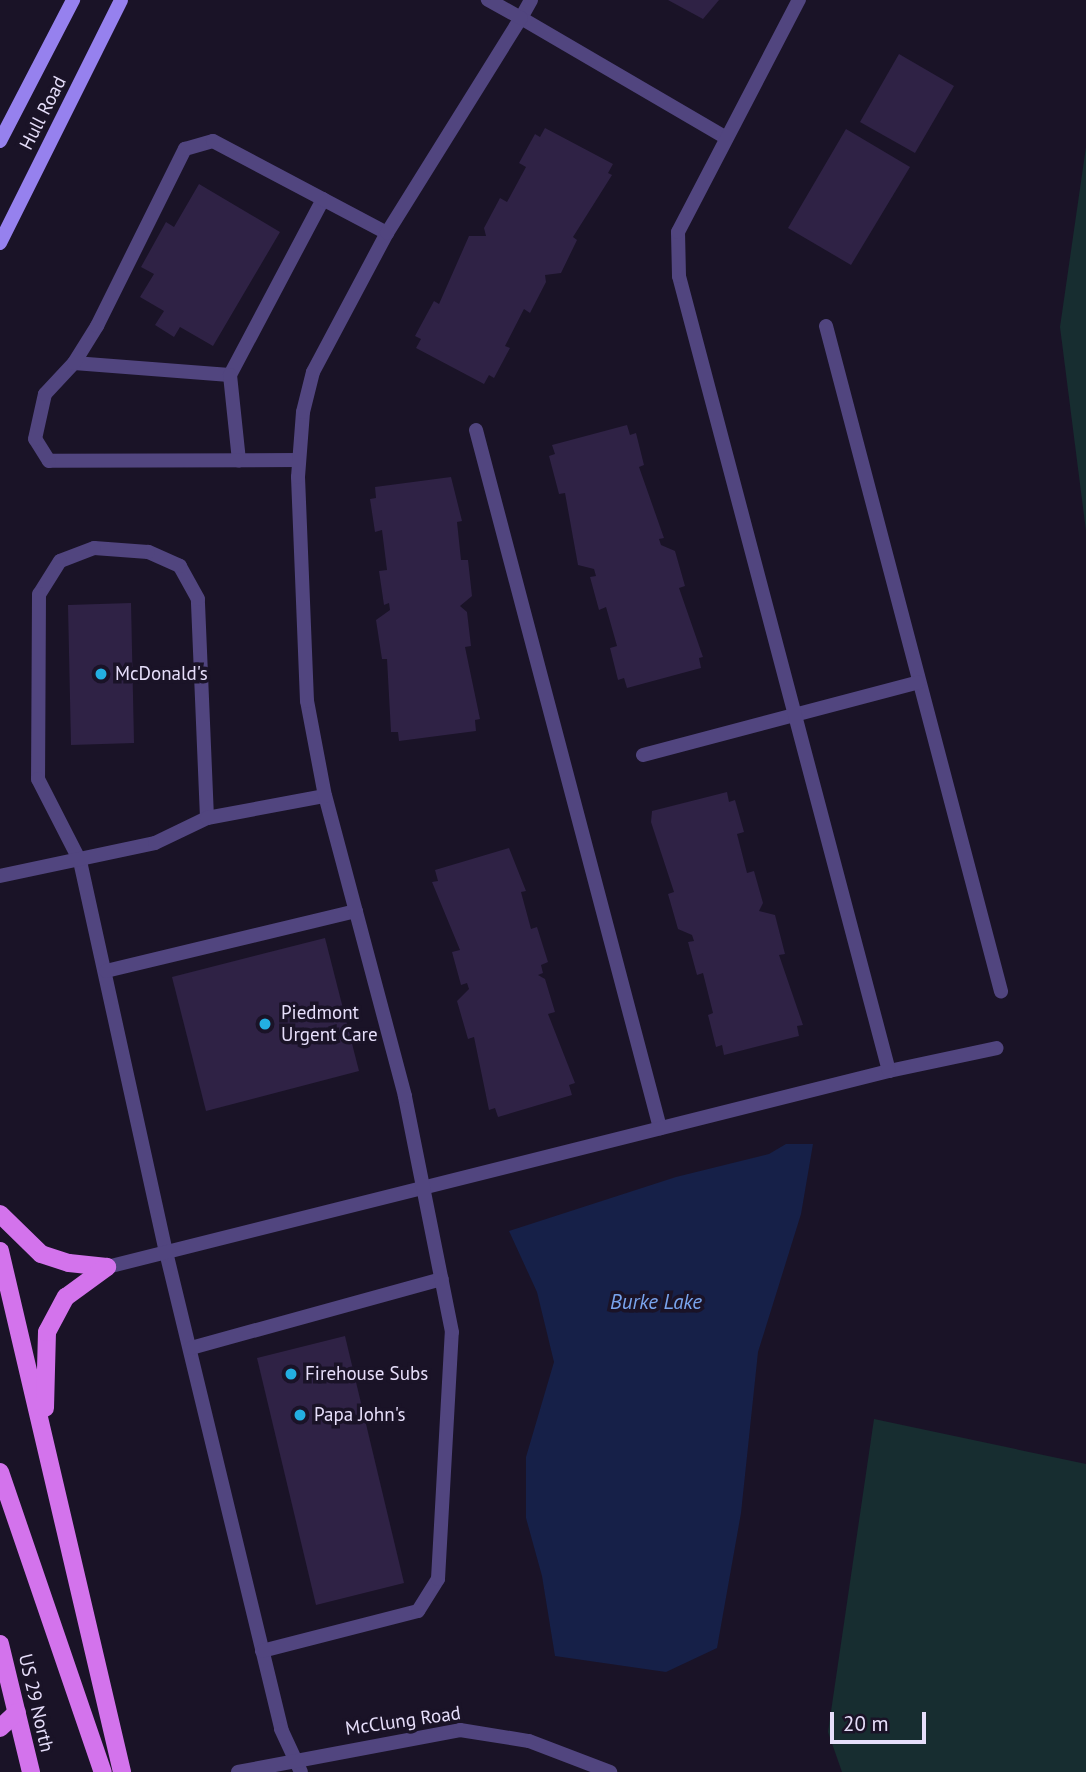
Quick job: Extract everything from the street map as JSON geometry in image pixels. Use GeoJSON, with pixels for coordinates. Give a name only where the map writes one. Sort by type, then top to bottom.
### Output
{"type":"FeatureCollection","features":[{"type":"Feature","properties":{"kind":"main road","name":"Hull Road"},"geometry":{"type":"LineString","coordinates":[[0,141],[73,0]]}},
{"type":"Feature","properties":{"kind":"main road","name":"Hull Road"},"geometry":{"type":"LineString","coordinates":[[0,243],[121,0]]}},
{"type":"Feature","properties":{"kind":"main road"},"geometry":{"type":"LineString","coordinates":[[0,1214],[41,1254],[69,1264],[107,1267]]}},
{"type":"Feature","properties":{"kind":"main road"},"geometry":{"type":"LineString","coordinates":[[0,1251],[122,1772]]}},
{"type":"Feature","properties":{"kind":"main road"},"geometry":{"type":"LineString","coordinates":[[44,1433],[47,1332],[66,1297],[107,1267]]}},
{"type":"Feature","properties":{"kind":"main road"},"geometry":{"type":"LineString","coordinates":[[0,1472],[103,1772]]}},
{"type":"Feature","properties":{"kind":"main road","name":"US 29 North"},"geometry":{"type":"LineString","coordinates":[[0,1643],[31,1768]]}},
{"type":"Feature","properties":{"kind":"main road"},"geometry":{"type":"LineString","coordinates":[[0,1728],[17,1712]]}},
{"type":"Feature","properties":{"kind":"street"},"geometry":{"type":"LineString","coordinates":[[488,0],[726,138]]}},
{"type":"Feature","properties":{"kind":"street"},"geometry":{"type":"LineString","coordinates":[[262,1651],[418,1611],[438,1579],[452,1332],[424,1187],[325,796],[307,701],[299,460],[313,372],[387,233],[531,0]]}},
{"type":"Feature","properties":{"kind":"street"},"geometry":{"type":"LineString","coordinates":[[799,0],[678,232],[679,276],[889,1071]]}},
{"type":"Feature","properties":{"kind":"street"},"geometry":{"type":"LineString","coordinates":[[299,460],[49,461],[35,439],[45,394],[74,363],[185,149],[213,141],[387,233]]}},
{"type":"Feature","properties":{"kind":"street"},"geometry":{"type":"LineString","coordinates":[[239,461],[230,375],[323,200]]}},
{"type":"Feature","properties":{"kind":"street"},"geometry":{"type":"LineString","coordinates":[[826,326],[1001,991]]}},
{"type":"Feature","properties":{"kind":"street"},"geometry":{"type":"LineString","coordinates":[[74,363],[230,375]]}},
{"type":"Feature","properties":{"kind":"street"},"geometry":{"type":"LineString","coordinates":[[476,430],[660,1128]]}},
{"type":"Feature","properties":{"kind":"street"},"geometry":{"type":"LineString","coordinates":[[207,818],[198,600],[180,566],[148,552],[94,548],[60,561],[39,594],[38,779],[80,861],[166,1252],[262,1651],[293,1758],[301,1772]]}},
{"type":"Feature","properties":{"kind":"street"},"geometry":{"type":"LineString","coordinates":[[643,755],[919,682]]}},
{"type":"Feature","properties":{"kind":"street"},"geometry":{"type":"LineString","coordinates":[[0,876],[155,843],[207,818],[325,796]]}},
{"type":"Feature","properties":{"kind":"street"},"geometry":{"type":"LineString","coordinates":[[106,971],[355,911]]}},
{"type":"Feature","properties":{"kind":"street"},"geometry":{"type":"LineString","coordinates":[[107,1267],[889,1071],[997,1048]]}},
{"type":"Feature","properties":{"kind":"street"},"geometry":{"type":"LineString","coordinates":[[191,1348],[442,1279]]}},
{"type":"Feature","properties":{"kind":"street","name":"McClung Road"},"geometry":{"type":"LineString","coordinates":[[238,1772],[293,1758],[460,1730],[529,1741],[610,1772]]}},
{"type":"Feature","properties":{"kind":"green space"},"geometry":{"type":"Polygon","coordinates":[[[1086,147],[1086,531],[1060,327],[1086,147]]]}},
{"type":"Feature","properties":{"kind":"green space"},"geometry":{"type":"Polygon","coordinates":[[[874,1419],[1086,1464],[1086,1772],[842,1772],[828,1732],[874,1419]]]}},
{"type":"Feature","properties":{"kind":"water","name":"Burke Lake"},"geometry":{"type":"Polygon","coordinates":[[[786,1144],[813,1144],[801,1214],[758,1352],[741,1513],[717,1648],[666,1672],[555,1656],[542,1576],[526,1518],[526,1457],[554,1362],[537,1292],[509,1231],[676,1177],[769,1154],[786,1144]]]}},
{"type":"Feature","properties":{"kind":"building"},"geometry":{"type":"Polygon","coordinates":[[[668,0],[719,0],[703,19],[668,0]]]}},
{"type":"Feature","properties":{"kind":"building"},"geometry":{"type":"Polygon","coordinates":[[[899,54],[954,86],[915,153],[860,122],[899,54]]]}},
{"type":"Feature","properties":{"kind":"building"},"geometry":{"type":"Polygon","coordinates":[[[545,128],[613,164],[608,173],[612,175],[573,237],[577,240],[561,273],[545,275],[546,282],[530,313],[524,309],[505,346],[510,348],[494,378],[489,375],[484,384],[416,348],[421,339],[415,336],[434,301],[439,304],[469,236],[486,236],[484,228],[500,198],[507,202],[526,167],[519,163],[535,134],[540,137],[545,128]]]}},
{"type":"Feature","properties":{"kind":"building"},"geometry":{"type":"Polygon","coordinates":[[[846,129],[910,167],[851,265],[788,228],[846,129]]]}},
{"type":"Feature","properties":{"kind":"building"},"geometry":{"type":"Polygon","coordinates":[[[199,184],[280,232],[213,346],[180,327],[174,337],[155,325],[164,311],[140,297],[154,274],[141,267],[166,222],[174,227],[199,184]]]}},
{"type":"Feature","properties":{"kind":"building"},"geometry":{"type":"Polygon","coordinates":[[[627,425],[630,435],[636,433],[644,465],[639,467],[664,538],[659,539],[661,545],[675,551],[685,586],[679,588],[703,657],[699,658],[701,668],[627,688],[624,678],[618,680],[610,648],[617,646],[606,607],[599,610],[590,577],[596,576],[594,569],[578,565],[565,493],[559,494],[549,456],[555,454],[552,445],[627,425]]]}},
{"type":"Feature","properties":{"kind":"building"},"geometry":{"type":"Polygon","coordinates":[[[451,477],[462,521],[457,522],[461,560],[468,560],[472,596],[460,606],[467,612],[471,646],[465,647],[480,719],[475,720],[476,731],[399,741],[398,732],[391,732],[387,659],[382,659],[376,620],[390,610],[389,603],[384,605],[379,571],[387,570],[382,530],[375,532],[370,499],[376,498],[375,487],[451,477]]]}},
{"type":"Feature","properties":{"kind":"building","name":"McDonald's"},"geometry":{"type":"Polygon","coordinates":[[[131,603],[134,743],[71,745],[68,605],[131,603]]]}},
{"type":"Feature","properties":{"kind":"building"},"geometry":{"type":"Polygon","coordinates":[[[727,792],[729,802],[735,800],[744,832],[737,834],[747,873],[754,871],[763,903],[759,911],[775,915],[785,954],[779,955],[803,1025],[797,1026],[799,1036],[724,1055],[722,1045],[716,1047],[708,1015],[713,1013],[703,973],[697,975],[688,942],[694,941],[692,935],[678,929],[668,894],[674,892],[651,822],[652,811],[727,792]]]}},
{"type":"Feature","properties":{"kind":"building"},"geometry":{"type":"Polygon","coordinates":[[[509,848],[526,891],[521,892],[531,929],[537,927],[548,962],[541,965],[543,973],[538,975],[545,979],[555,1012],[548,1014],[575,1083],[569,1085],[572,1095],[498,1117],[495,1108],[489,1110],[474,1037],[468,1039],[457,1001],[469,989],[467,983],[461,985],[452,952],[460,950],[432,882],[438,881],[435,870],[509,848]]]}},
{"type":"Feature","properties":{"kind":"building","name":"Piedmont Urgent Care"},"geometry":{"type":"Polygon","coordinates":[[[325,938],[359,1071],[206,1111],[172,977],[325,938]]]}},
{"type":"Feature","properties":{"kind":"building"},"geometry":{"type":"Polygon","coordinates":[[[345,1336],[404,1583],[316,1605],[257,1358],[345,1336]]]}},
{"type":"Feature","properties":{"kind":"place","name":"McDonald's"},"geometry":{"type":"Point","coordinates":[101,674]}},
{"type":"Feature","properties":{"kind":"place","name":"Piedmont Urgent Care"},"geometry":{"type":"Point","coordinates":[265,1024]}},
{"type":"Feature","properties":{"kind":"place","name":"Firehouse Subs"},"geometry":{"type":"Point","coordinates":[291,1374]}},
{"type":"Feature","properties":{"kind":"place","name":"Papa John's"},"geometry":{"type":"Point","coordinates":[300,1415]}}]}
